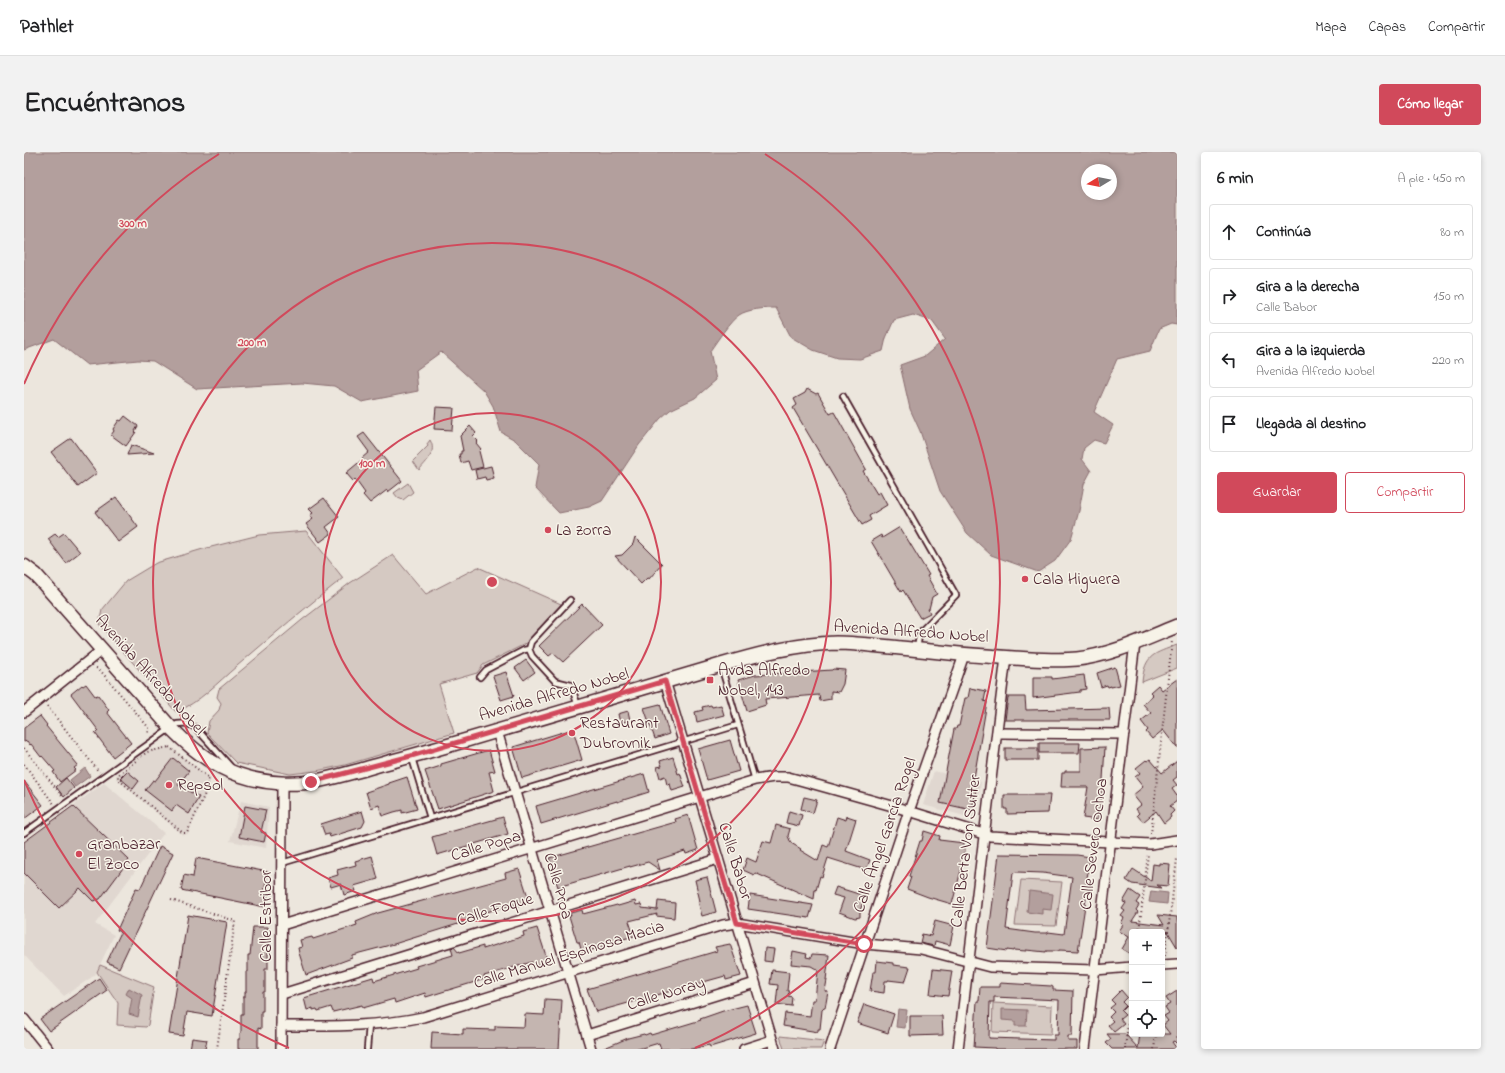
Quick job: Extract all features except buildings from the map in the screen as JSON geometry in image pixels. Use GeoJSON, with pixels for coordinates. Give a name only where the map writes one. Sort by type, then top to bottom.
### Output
{"type":"FeatureCollection","features":[{"type":"Feature","properties":{"kind":"main road","name":"Avenida Alfredo Nobel"},"geometry":{"type":"LineString","coordinates":[[24,566],[36,575],[174,726],[188,746],[205,759],[219,767],[261,781],[282,783],[311,782],[329,779],[776,650],[816,644],[856,644],[1006,658],[1046,660],[1072,659],[1097,655],[1135,643],[1177,626]]}},
{"type":"Feature","properties":{"kind":"street","name":"Calle Severo Ochoa"},"geometry":{"type":"LineString","coordinates":[[1086,1049],[1135,643]]}},
{"type":"Feature","properties":{"kind":"street"},"geometry":{"type":"LineString","coordinates":[[24,712],[103,649]]}},
{"type":"Feature","properties":{"kind":"street","name":"Calle Ángel García Rogel"},"geometry":{"type":"LineString","coordinates":[[830,1049],[909,811],[964,655]]}},
{"type":"Feature","properties":{"kind":"street","name":"Calle Berta Von Sutter"},"geometry":{"type":"LineString","coordinates":[[958,1049],[967,961],[1006,658]]}},
{"type":"Feature","properties":{"kind":"street","name":"Calle Babor"},"geometry":{"type":"LineString","coordinates":[[665,681],[775,1049]]}},
{"type":"Feature","properties":{"kind":"street","name":"Calle Proa"},"geometry":{"type":"LineString","coordinates":[[496,731],[590,1049]]}},
{"type":"Feature","properties":{"kind":"street"},"geometry":{"type":"LineString","coordinates":[[997,733],[1124,734]]}},
{"type":"Feature","properties":{"kind":"street","name":"Calle Popa"},"geometry":{"type":"LineString","coordinates":[[282,925],[755,780],[774,777],[788,777],[842,791],[990,836],[1150,844],[1177,840]]}},
{"type":"Feature","properties":{"kind":"street","name":"Calle Estribor"},"geometry":{"type":"LineString","coordinates":[[281,1049],[282,783]]}},
{"type":"Feature","properties":{"kind":"street","name":"Calle Foque"},"geometry":{"type":"LineString","coordinates":[[282,994],[549,910],[718,859]]}},
{"type":"Feature","properties":{"kind":"street","name":"Calle Manuel Espinosa Macia"},"geometry":{"type":"LineString","coordinates":[[282,1026],[388,1024],[423,1017],[723,924],[737,923],[864,944],[921,949],[990,967],[1095,970],[1129,967]]}},
{"type":"Feature","properties":{"kind":"street"},"geometry":{"type":"LineString","coordinates":[[1165,965],[1177,964]]}},
{"type":"Feature","properties":{"kind":"street","name":"Calle Noray"},"geometry":{"type":"LineString","coordinates":[[587,1035],[755,983]]}},
{"type":"Feature","properties":{"kind":"street"},"geometry":{"type":"LineString","coordinates":[[24,1019],[48,1049]]}},
{"type":"Feature","properties":{"kind":"street"},"geometry":{"type":"LineString","coordinates":[[744,1049],[772,1040]]}},
{"type":"Feature","properties":{"kind":"lane"},"geometry":{"type":"LineString","coordinates":[[843,396],[956,595],[923,629],[919,636],[917,650]]}},
{"type":"Feature","properties":{"kind":"lane"},"geometry":{"type":"LineString","coordinates":[[570,600],[531,642],[530,649],[532,656],[555,681],[571,685],[579,707]]}},
{"type":"Feature","properties":{"kind":"lane"},"geometry":{"type":"LineString","coordinates":[[480,678],[486,670],[524,650],[530,649]]}},
{"type":"Feature","properties":{"kind":"lane"},"geometry":{"type":"LineString","coordinates":[[720,665],[755,780]]}},
{"type":"Feature","properties":{"kind":"lane"},"geometry":{"type":"LineString","coordinates":[[24,833],[174,726],[186,723],[191,724],[231,767],[246,777]]}},
{"type":"Feature","properties":{"kind":"lane"},"geometry":{"type":"LineString","coordinates":[[282,863],[738,725]]}},
{"type":"Feature","properties":{"kind":"lane"},"geometry":{"type":"LineString","coordinates":[[411,756],[430,818]]}},
{"type":"Feature","properties":{"kind":"lane"},"geometry":{"type":"LineString","coordinates":[[367,1049],[369,1025]]}},
{"type":"Feature","properties":{"kind":"path"},"geometry":{"type":"LineString","coordinates":[[1139,929],[1172,640]]}},
{"type":"Feature","properties":{"kind":"path"},"geometry":{"type":"LineString","coordinates":[[91,669],[99,668],[149,728],[147,737]]}},
{"type":"Feature","properties":{"kind":"path"},"geometry":{"type":"LineString","coordinates":[[46,704],[99,773],[103,770]]}},
{"type":"Feature","properties":{"kind":"path"},"geometry":{"type":"LineString","coordinates":[[169,746],[209,778],[204,796],[187,833],[183,834],[118,779],[118,775],[147,752],[169,746]]}},
{"type":"Feature","properties":{"kind":"path"},"geometry":{"type":"LineString","coordinates":[[24,748],[64,798],[49,809]]}},
{"type":"Feature","properties":{"kind":"path"},"geometry":{"type":"LineString","coordinates":[[24,764],[55,804]]}},
{"type":"Feature","properties":{"kind":"path"},"geometry":{"type":"LineString","coordinates":[[1165,950],[1177,859]]}},
{"type":"Feature","properties":{"kind":"path"},"geometry":{"type":"LineString","coordinates":[[171,900],[235,921],[217,1049]]}},
{"type":"Feature","properties":{"kind":"path"},"geometry":{"type":"LineString","coordinates":[[1125,1049],[1131,1001]]}},
{"type":"Feature","properties":{"kind":"path"},"geometry":{"type":"LineString","coordinates":[[1154,1049],[1156,1037]]}},
{"type":"Feature","properties":{"kind":"shaded area"},"geometry":{"type":"Polygon","coordinates":[[[24,152],[1177,152],[1177,325],[1171,324],[1159,329],[1150,351],[1117,359],[1094,412],[1113,425],[1104,443],[1094,440],[1084,448],[1082,459],[1091,471],[1084,484],[1079,511],[1071,539],[1055,561],[1038,572],[991,555],[967,533],[940,491],[920,431],[910,409],[900,365],[925,356],[945,339],[932,321],[913,315],[894,320],[886,338],[883,351],[860,359],[837,358],[813,350],[791,337],[776,308],[752,310],[739,315],[728,326],[710,351],[716,380],[695,398],[670,410],[660,419],[639,445],[602,501],[589,507],[559,513],[535,488],[539,464],[515,440],[501,432],[493,406],[484,391],[441,352],[416,370],[418,391],[362,402],[334,386],[302,383],[197,389],[153,361],[138,360],[87,365],[54,339],[24,350],[24,152]]]}},
{"type":"Feature","properties":{"kind":"shaded area"},"geometry":{"type":"Polygon","coordinates":[[[430,440],[432,444],[432,452],[428,460],[419,470],[413,461],[428,446],[427,444],[430,440]]]}},
{"type":"Feature","properties":{"kind":"shaded area"},"geometry":{"type":"Polygon","coordinates":[[[408,483],[413,492],[403,500],[398,498],[394,493],[408,483]]]}},
{"type":"Feature","properties":{"kind":"shaded area"},"geometry":{"type":"Polygon","coordinates":[[[306,531],[343,578],[276,632],[208,692],[193,703],[176,712],[99,624],[102,610],[126,581],[156,563],[259,535],[306,531]]]}},
{"type":"Feature","properties":{"kind":"shaded area"},"geometry":{"type":"Polygon","coordinates":[[[393,555],[426,594],[478,567],[561,604],[525,644],[483,665],[477,673],[439,684],[454,733],[345,765],[316,771],[290,774],[236,763],[207,733],[209,721],[219,710],[221,703],[217,697],[219,689],[302,620],[350,583],[393,555]]]}},
{"type":"Feature","properties":{"kind":"shaded area"},"geometry":{"type":"Polygon","coordinates":[[[1177,645],[1177,668],[1142,682],[1143,673],[1148,660],[1157,653],[1177,645]]]}},
{"type":"Feature","properties":{"kind":"shaded area"},"geometry":{"type":"Polygon","coordinates":[[[169,746],[211,778],[206,794],[188,834],[183,835],[116,779],[116,775],[147,751],[169,746]]]}},
{"type":"Feature","properties":{"kind":"shaded area"},"geometry":{"type":"Polygon","coordinates":[[[85,768],[90,776],[75,787],[70,780],[85,768]]]}},
{"type":"Feature","properties":{"kind":"shaded area"},"geometry":{"type":"Polygon","coordinates":[[[934,771],[981,782],[976,819],[923,805],[934,771]]]}},
{"type":"Feature","properties":{"kind":"shaded area"},"geometry":{"type":"Polygon","coordinates":[[[104,783],[164,833],[95,924],[114,935],[95,975],[64,996],[24,955],[24,842],[104,783]]]}},
{"type":"Feature","properties":{"kind":"shaded area"},"geometry":{"type":"Polygon","coordinates":[[[241,801],[269,807],[266,848],[230,841],[241,801]]]}},
{"type":"Feature","properties":{"kind":"shaded area"},"geometry":{"type":"Polygon","coordinates":[[[1021,880],[1062,882],[1056,926],[1015,925],[1021,880]]]}},
{"type":"Feature","properties":{"kind":"shaded area"},"geometry":{"type":"Polygon","coordinates":[[[1029,891],[1053,894],[1051,910],[1042,909],[1042,914],[1027,912],[1029,891]]]}},
{"type":"Feature","properties":{"kind":"shaded area"},"geometry":{"type":"Polygon","coordinates":[[[1151,891],[1168,893],[1167,904],[1149,902],[1151,891]]]}},
{"type":"Feature","properties":{"kind":"shaded area"},"geometry":{"type":"Polygon","coordinates":[[[100,965],[154,987],[148,1025],[146,1027],[117,1025],[118,1003],[97,972],[100,965]]]}},
{"type":"Feature","properties":{"kind":"shaded area"},"geometry":{"type":"Polygon","coordinates":[[[129,988],[142,995],[138,1017],[129,1014],[132,998],[126,994],[129,988]]]}},
{"type":"Feature","properties":{"kind":"shaded area"},"geometry":{"type":"Polygon","coordinates":[[[993,1003],[1052,1006],[1051,1034],[992,1032],[993,1003]]]}},
{"type":"Feature","properties":{"kind":"shaded area"},"geometry":{"type":"Polygon","coordinates":[[[898,1009],[907,1010],[905,1028],[896,1027],[898,1009]]]}},
{"type":"Feature","properties":{"kind":"shaded area"},"geometry":{"type":"Polygon","coordinates":[[[1002,1009],[1027,1010],[1026,1026],[1015,1026],[1015,1021],[1002,1020],[1002,1009]]]}},
{"type":"Feature","properties":{"kind":"shaded area"},"geometry":{"type":"Polygon","coordinates":[[[780,1036],[824,1041],[821,1049],[784,1049],[780,1036]]]}},
{"type":"Feature","properties":{"kind":"place","name":"La zorra"},"geometry":{"type":"Point","coordinates":[548,530]}},
{"type":"Feature","properties":{"kind":"place","name":"Cala Higuera"},"geometry":{"type":"Point","coordinates":[1025,579]}},
{"type":"Feature","properties":{"kind":"place","name":"Avda Alfredo Nobel, 143"},"geometry":{"type":"Point","coordinates":[710,680]}},
{"type":"Feature","properties":{"kind":"place","name":"Restaurant Dubrovnik"},"geometry":{"type":"Point","coordinates":[572,733]}},
{"type":"Feature","properties":{"kind":"place","name":"Repsol"},"geometry":{"type":"Point","coordinates":[169,785]}},
{"type":"Feature","properties":{"kind":"place","name":"Granbazar El Zoco"},"geometry":{"type":"Point","coordinates":[79,854]}},
{"type":"Feature","properties":{"kind":"route"},"geometry":{"type":"LineString","coordinates":[[311,782],[329,779],[411,756],[665,681],[737,923],[864,944]]}}]}
